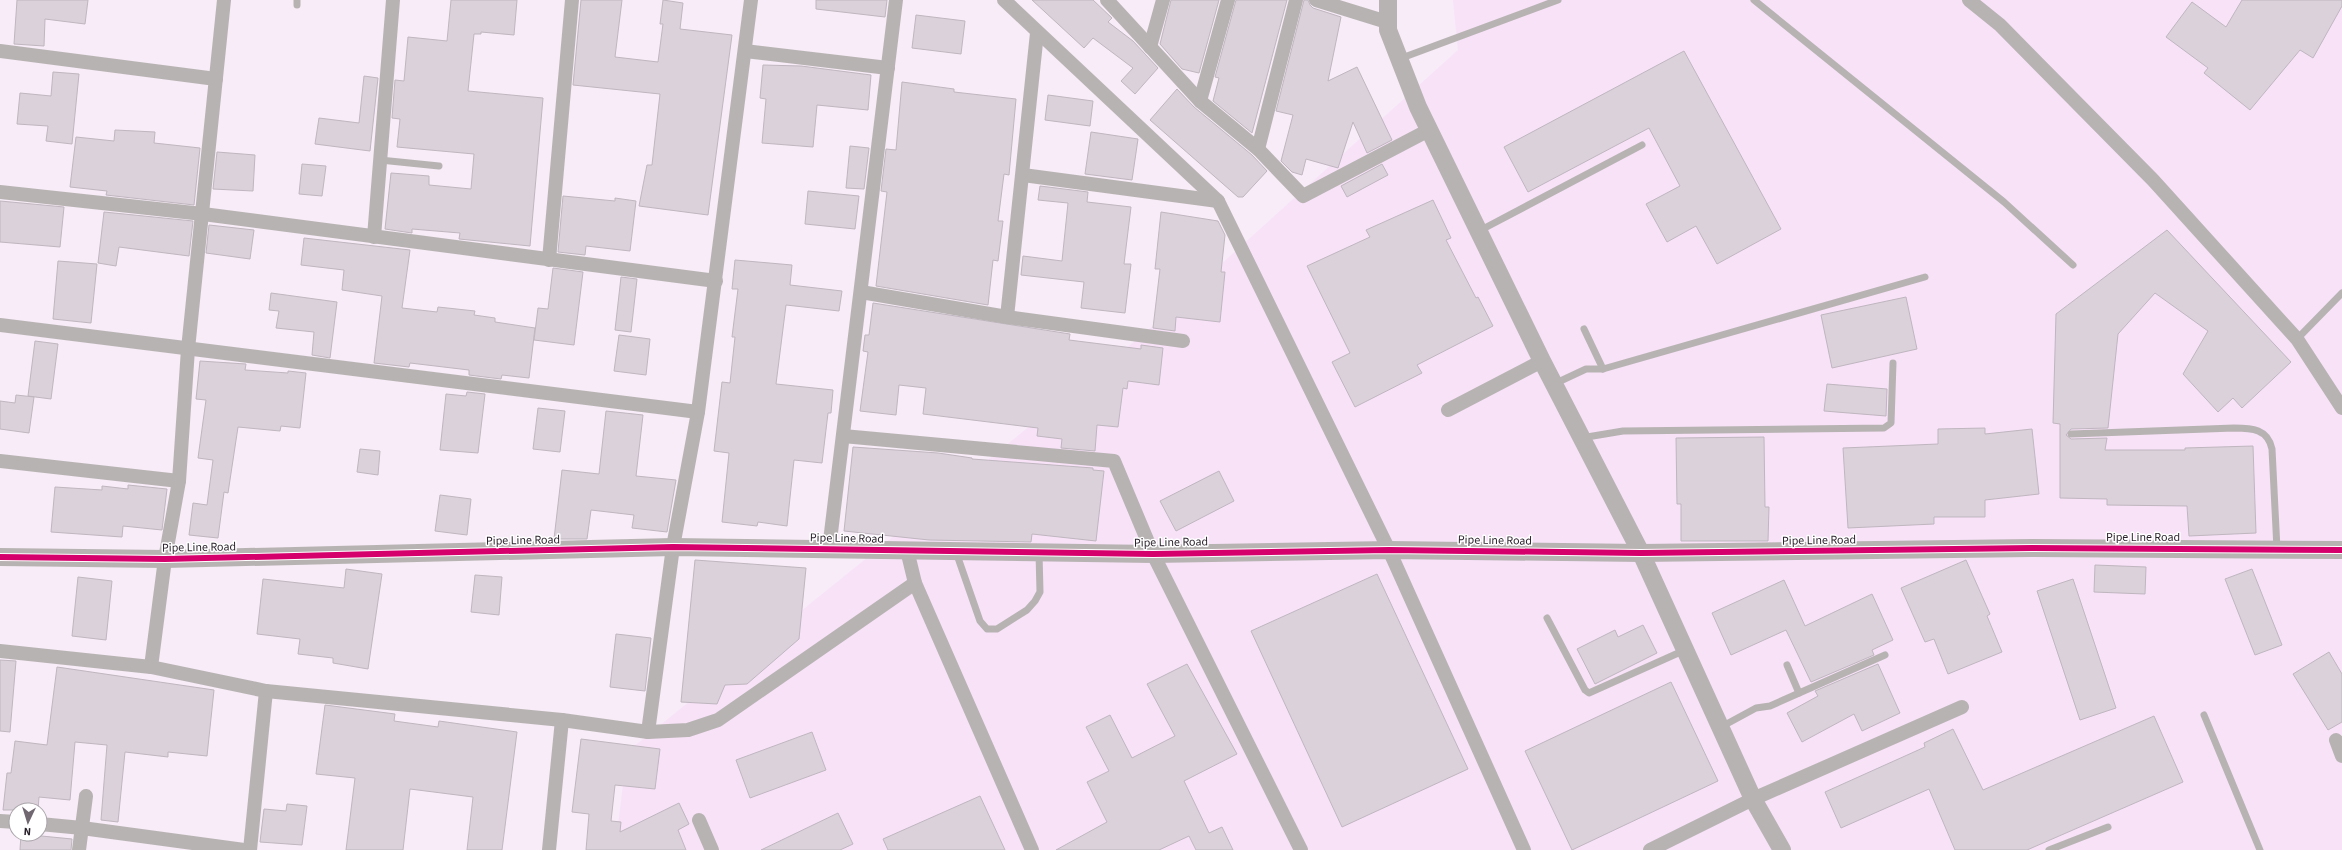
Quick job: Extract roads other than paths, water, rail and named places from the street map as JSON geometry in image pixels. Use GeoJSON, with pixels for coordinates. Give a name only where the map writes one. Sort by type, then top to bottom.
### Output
{"type":"FeatureCollection","features":[{"type":"Feature","properties":{"kind":"street"},"geometry":{"type":"LineString","coordinates":[[151,667],[165,559],[179,480],[188,349],[224,0]]}},
{"type":"Feature","properties":{"kind":"street"},"geometry":{"type":"LineString","coordinates":[[374,237],[393,0]]}},
{"type":"Feature","properties":{"kind":"street"},"geometry":{"type":"LineString","coordinates":[[549,260],[572,0]]}},
{"type":"Feature","properties":{"kind":"street"},"geometry":{"type":"LineString","coordinates":[[648,732],[673,547],[698,412],[751,0]]}},
{"type":"Feature","properties":{"kind":"street"},"geometry":{"type":"LineString","coordinates":[[829,549],[896,0]]}},
{"type":"Feature","properties":{"kind":"street"},"geometry":{"type":"LineString","coordinates":[[1004,0],[1037,33],[1218,201],[1389,550],[1524,850]]}},
{"type":"Feature","properties":{"kind":"street"},"geometry":{"type":"LineString","coordinates":[[1107,0],[1200,102],[1258,149],[1303,196],[1429,130]]}},
{"type":"Feature","properties":{"kind":"street"},"geometry":{"type":"LineString","coordinates":[[1150,47],[1163,0]]}},
{"type":"Feature","properties":{"kind":"street"},"geometry":{"type":"LineString","coordinates":[[1200,102],[1228,0]]}},
{"type":"Feature","properties":{"kind":"street"},"geometry":{"type":"LineString","coordinates":[[1258,149],[1296,0]]}},
{"type":"Feature","properties":{"kind":"street"},"geometry":{"type":"LineString","coordinates":[[1316,0],[1387,22]]}},
{"type":"Feature","properties":{"kind":"street"},"geometry":{"type":"LineString","coordinates":[[1388,0],[1388,30],[1398,59],[1429,130],[1542,361],[1641,553],[1753,799],[1782,850]]}},
{"type":"Feature","properties":{"kind":"street"},"geometry":{"type":"LineString","coordinates":[[1969,0],[2000,25],[2153,180],[2297,339],[2342,408]]}},
{"type":"Feature","properties":{"kind":"street"},"geometry":{"type":"LineString","coordinates":[[1007,317],[1037,33]]}},
{"type":"Feature","properties":{"kind":"street"},"geometry":{"type":"LineString","coordinates":[[0,51],[216,79]]}},
{"type":"Feature","properties":{"kind":"street"},"geometry":{"type":"LineString","coordinates":[[745,51],[888,68]]}},
{"type":"Feature","properties":{"kind":"street"},"geometry":{"type":"LineString","coordinates":[[1023,175],[1218,201]]}},
{"type":"Feature","properties":{"kind":"street"},"geometry":{"type":"LineString","coordinates":[[0,192],[203,214],[716,281]]}},
{"type":"Feature","properties":{"kind":"street"},"geometry":{"type":"LineString","coordinates":[[861,292],[1007,317],[1183,341]]}},
{"type":"Feature","properties":{"kind":"street"},"geometry":{"type":"LineString","coordinates":[[0,325],[698,412]]}},
{"type":"Feature","properties":{"kind":"street"},"geometry":{"type":"LineString","coordinates":[[1448,410],[1542,361]]}},
{"type":"Feature","properties":{"kind":"street"},"geometry":{"type":"LineString","coordinates":[[843,436],[1114,461],[1153,554],[1301,850]]}},
{"type":"Feature","properties":{"kind":"street"},"geometry":{"type":"LineString","coordinates":[[0,461],[179,480]]}},
{"type":"Feature","properties":{"kind":"street","name":"Pipe Line Road"},"geometry":{"type":"LineString","coordinates":[[0,557],[165,559],[673,547],[1153,554],[1389,550],[1641,553],[2032,548],[2342,550]]}},
{"type":"Feature","properties":{"kind":"street"},"geometry":{"type":"LineString","coordinates":[[907,550],[915,583],[1032,850]]}},
{"type":"Feature","properties":{"kind":"street"},"geometry":{"type":"LineString","coordinates":[[0,651],[151,667],[266,690],[562,720],[648,732],[688,730],[718,720],[915,583]]}},
{"type":"Feature","properties":{"kind":"street"},"geometry":{"type":"LineString","coordinates":[[250,850],[266,690]]}},
{"type":"Feature","properties":{"kind":"street"},"geometry":{"type":"LineString","coordinates":[[1650,850],[1753,799],[1962,708]]}},
{"type":"Feature","properties":{"kind":"street"},"geometry":{"type":"LineString","coordinates":[[549,850],[562,720]]}},
{"type":"Feature","properties":{"kind":"street"},"geometry":{"type":"LineString","coordinates":[[2336,740],[2342,756]]}},
{"type":"Feature","properties":{"kind":"street"},"geometry":{"type":"LineString","coordinates":[[79,850],[86,796]]}},
{"type":"Feature","properties":{"kind":"street"},"geometry":{"type":"LineString","coordinates":[[699,820],[712,850]]}},
{"type":"Feature","properties":{"kind":"street"},"geometry":{"type":"LineString","coordinates":[[48,825],[244,850]]}},
{"type":"Feature","properties":{"kind":"lane"},"geometry":{"type":"LineString","coordinates":[[1398,59],[1558,0]]}},
{"type":"Feature","properties":{"kind":"lane"},"geometry":{"type":"LineString","coordinates":[[1754,0],[2004,202],[2073,265]]}},
{"type":"Feature","properties":{"kind":"lane"},"geometry":{"type":"LineString","coordinates":[[1479,231],[1642,145]]}},
{"type":"Feature","properties":{"kind":"lane"},"geometry":{"type":"LineString","coordinates":[[380,160],[439,166]]}},
{"type":"Feature","properties":{"kind":"lane"},"geometry":{"type":"LineString","coordinates":[[1554,384],[1586,369],[1603,369],[1925,277]]}},
{"type":"Feature","properties":{"kind":"lane"},"geometry":{"type":"LineString","coordinates":[[2297,339],[2342,293]]}},
{"type":"Feature","properties":{"kind":"lane"},"geometry":{"type":"LineString","coordinates":[[1584,329],[1603,369]]}},
{"type":"Feature","properties":{"kind":"lane"},"geometry":{"type":"LineString","coordinates":[[1581,438],[1623,431],[1884,428],[1891,423],[1893,362]]}},
{"type":"Feature","properties":{"kind":"lane"},"geometry":{"type":"LineString","coordinates":[[2071,434],[2234,428],[2252,428],[2264,433],[2270,441],[2272,450],[2277,549]]}},
{"type":"Feature","properties":{"kind":"lane"},"geometry":{"type":"LineString","coordinates":[[955,551],[980,620],[987,628],[997,629],[1027,610],[1035,601],[1040,592],[1039,553]]}},
{"type":"Feature","properties":{"kind":"lane"},"geometry":{"type":"LineString","coordinates":[[1547,618],[1584,690],[1589,693],[1685,650]]}},
{"type":"Feature","properties":{"kind":"lane"},"geometry":{"type":"LineString","coordinates":[[1720,727],[1756,708],[1770,706],[1885,655]]}},
{"type":"Feature","properties":{"kind":"lane"},"geometry":{"type":"LineString","coordinates":[[1787,665],[1799,693]]}},
{"type":"Feature","properties":{"kind":"lane"},"geometry":{"type":"LineString","coordinates":[[2204,715],[2260,850]]}},
{"type":"Feature","properties":{"kind":"lane"},"geometry":{"type":"LineString","coordinates":[[2049,850],[2108,827]]}}]}
